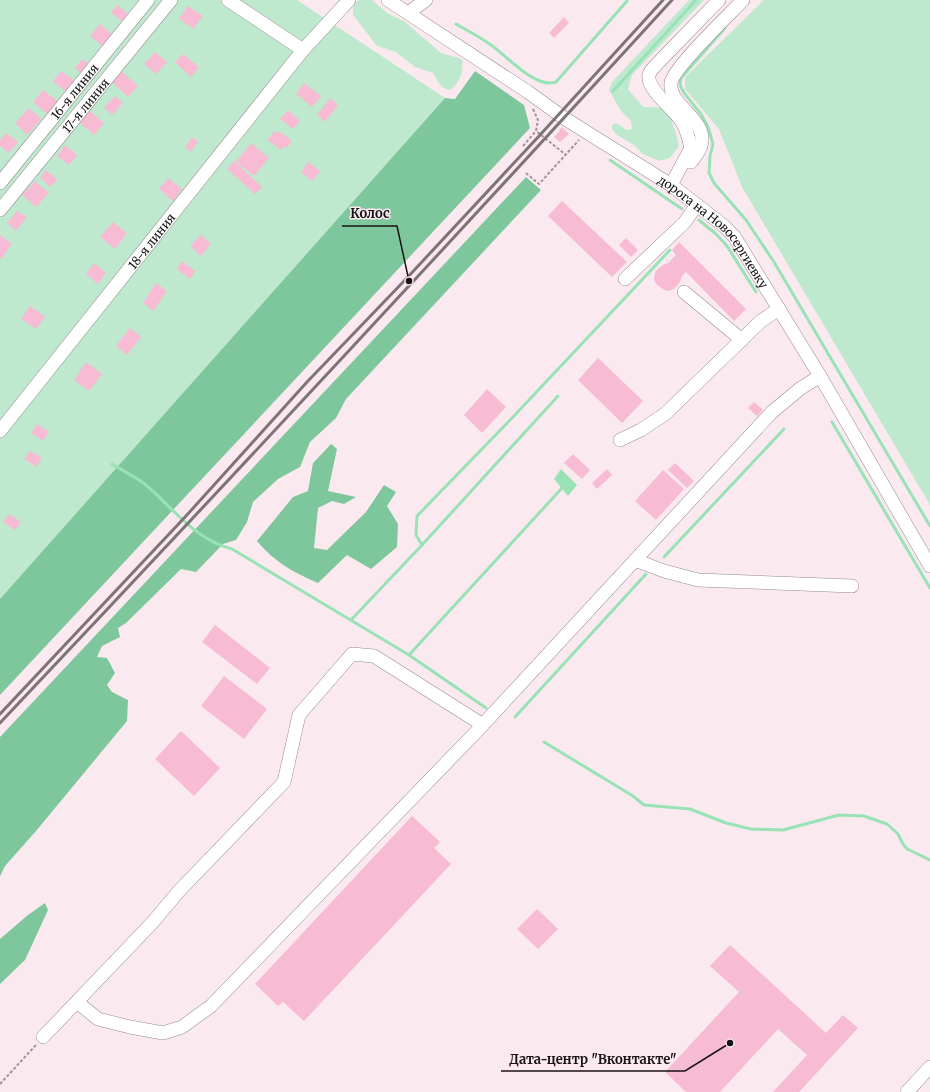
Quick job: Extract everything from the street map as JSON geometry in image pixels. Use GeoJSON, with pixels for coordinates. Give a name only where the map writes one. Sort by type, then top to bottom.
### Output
{"type":"FeatureCollection","features":[{"type":"Feature","properties":{"kind":"street","name":"16-я линия"},"geometry":{"type":"LineString","coordinates":[[0,183],[148,0]]}},
{"type":"Feature","properties":{"kind":"street","name":"17-я линия"},"geometry":{"type":"LineString","coordinates":[[0,210],[170,0]]}},
{"type":"Feature","properties":{"kind":"street"},"geometry":{"type":"LineString","coordinates":[[228,0],[303,50]]}},
{"type":"Feature","properties":{"kind":"street","name":"18-я линия"},"geometry":{"type":"LineString","coordinates":[[0,432],[303,50],[349,0]]}},
{"type":"Feature","properties":{"kind":"street","name":"дорога на Новосергиевку"},"geometry":{"type":"LineString","coordinates":[[388,0],[586,132],[671,185],[724,226],[734,236],[820,376],[930,566]]}},
{"type":"Feature","properties":{"kind":"street"},"geometry":{"type":"LineString","coordinates":[[408,13],[426,0]]}},
{"type":"Feature","properties":{"kind":"street"},"geometry":{"type":"LineString","coordinates":[[671,185],[691,148],[688,135],[682,122],[650,85],[649,75],[651,70],[718,0]]}},
{"type":"Feature","properties":{"kind":"street"},"geometry":{"type":"LineString","coordinates":[[679,171],[692,162],[701,146],[701,134],[696,122],[674,96],[671,88],[671,82],[681,65],[743,0]]}},
{"type":"Feature","properties":{"kind":"street"},"geometry":{"type":"LineString","coordinates":[[625,279],[670,234],[684,223],[697,205]]}},
{"type":"Feature","properties":{"kind":"street"},"geometry":{"type":"LineString","coordinates":[[684,292],[742,340]]}},
{"type":"Feature","properties":{"kind":"street"},"geometry":{"type":"LineString","coordinates":[[620,440],[641,430],[665,414],[761,321],[779,309]]}},
{"type":"Feature","properties":{"kind":"street"},"geometry":{"type":"LineString","coordinates":[[76,1002],[98,1019],[130,1027],[163,1032],[182,1028],[211,1006],[483,725],[772,412],[801,388],[820,376]]}},
{"type":"Feature","properties":{"kind":"street"},"geometry":{"type":"LineString","coordinates":[[635,560],[664,571],[698,580],[852,586]]}},
{"type":"Feature","properties":{"kind":"street"},"geometry":{"type":"LineString","coordinates":[[43,1036],[152,923],[179,891],[284,782],[299,715],[352,654],[374,656],[483,725]]}},
{"type":"Feature","properties":{"kind":"street"},"geometry":{"type":"LineString","coordinates":[[907,1092],[930,1068]]}},
{"type":"Feature","properties":{"kind":"path"},"geometry":{"type":"LineString","coordinates":[[523,146],[536,131],[538,120],[527,100],[528,92]]}},
{"type":"Feature","properties":{"kind":"path"},"geometry":{"type":"LineString","coordinates":[[536,131],[566,156]]}},
{"type":"Feature","properties":{"kind":"path"},"geometry":{"type":"LineString","coordinates":[[526,173],[539,184],[566,156],[586,132]]}},
{"type":"Feature","properties":{"kind":"path"},"geometry":{"type":"LineString","coordinates":[[0,1084],[43,1036]]}},
{"type":"Feature","properties":{"kind":"shaded area"},"geometry":{"type":"Polygon","coordinates":[[[0,0],[297,0],[445,98],[0,599],[0,0]]]}},
{"type":"Feature","properties":{"kind":"shaded area"},"geometry":{"type":"Polygon","coordinates":[[[359,0],[372,0],[387,13],[405,22],[441,53],[462,59],[462,72],[459,80],[453,87],[450,90],[444,88],[439,84],[433,73],[415,67],[396,52],[377,46],[353,15],[353,5],[359,0]]]}},
{"type":"Feature","properties":{"kind":"shaded area"},"geometry":{"type":"Polygon","coordinates":[[[689,0],[704,0],[632,75],[628,89],[643,107],[663,109],[668,113],[672,121],[679,146],[670,158],[659,161],[643,154],[634,145],[617,135],[612,129],[612,125],[616,123],[627,130],[632,129],[631,121],[621,111],[609,90],[612,82],[689,0]]]}},
{"type":"Feature","properties":{"kind":"shaded area"},"geometry":{"type":"Polygon","coordinates":[[[764,0],[930,0],[930,505],[742,187],[719,129],[685,89],[685,77],[764,0]]]}},
{"type":"Feature","properties":{"kind":"shaded area"},"geometry":{"type":"Polygon","coordinates":[[[475,71],[524,105],[530,128],[0,695],[0,599],[445,98],[455,99],[475,71]]]}},
{"type":"Feature","properties":{"kind":"shaded area"},"geometry":{"type":"Polygon","coordinates":[[[526,177],[541,190],[346,399],[336,418],[310,442],[300,467],[278,479],[253,502],[247,522],[236,540],[223,544],[196,572],[181,569],[126,623],[118,628],[120,637],[102,646],[97,657],[107,658],[115,673],[107,685],[112,692],[128,700],[127,721],[5,866],[0,876],[0,737],[526,177]]]}},
{"type":"Feature","properties":{"kind":"shaded area"},"geometry":{"type":"Polygon","coordinates":[[[331,444],[337,449],[328,491],[356,497],[344,504],[332,501],[318,508],[314,548],[327,550],[366,512],[384,485],[396,492],[387,506],[398,524],[397,547],[371,569],[347,555],[318,583],[284,566],[257,541],[293,497],[308,491],[313,463],[331,444]]]}},
{"type":"Feature","properties":{"kind":"shaded area"},"geometry":{"type":"Polygon","coordinates":[[[561,469],[577,485],[568,496],[554,479],[561,469]]]}},
{"type":"Feature","properties":{"kind":"shaded area"},"geometry":{"type":"Polygon","coordinates":[[[45,903],[48,910],[25,960],[0,984],[0,939],[28,915],[45,903]]]}},
{"type":"Feature","properties":{"kind":"building"},"geometry":{"type":"Polygon","coordinates":[[[117,5],[128,14],[122,21],[111,13],[117,5]]]}},
{"type":"Feature","properties":{"kind":"building"},"geometry":{"type":"Polygon","coordinates":[[[188,6],[203,16],[193,29],[179,18],[188,6]]]}},
{"type":"Feature","properties":{"kind":"building"},"geometry":{"type":"Polygon","coordinates":[[[564,17],[569,23],[554,38],[549,33],[564,17]]]}},
{"type":"Feature","properties":{"kind":"building"},"geometry":{"type":"Polygon","coordinates":[[[100,24],[115,37],[105,48],[90,36],[100,24]]]}},
{"type":"Feature","properties":{"kind":"building"},"geometry":{"type":"Polygon","coordinates":[[[155,52],[167,62],[156,74],[144,64],[155,52]]]}},
{"type":"Feature","properties":{"kind":"building"},"geometry":{"type":"Polygon","coordinates":[[[183,54],[199,67],[191,77],[175,62],[183,54]]]}},
{"type":"Feature","properties":{"kind":"building"},"geometry":{"type":"Polygon","coordinates":[[[82,59],[90,65],[82,74],[75,68],[82,59]]]}},
{"type":"Feature","properties":{"kind":"building"},"geometry":{"type":"Polygon","coordinates":[[[61,71],[75,81],[66,92],[53,81],[61,71]]]}},
{"type":"Feature","properties":{"kind":"building"},"geometry":{"type":"Polygon","coordinates":[[[121,71],[138,86],[128,97],[112,82],[121,71]]]}},
{"type":"Feature","properties":{"kind":"building"},"geometry":{"type":"Polygon","coordinates":[[[304,83],[321,96],[312,107],[296,94],[304,83]]]}},
{"type":"Feature","properties":{"kind":"building"},"geometry":{"type":"Polygon","coordinates":[[[43,90],[57,101],[54,105],[57,108],[47,114],[33,102],[43,90]]]}},
{"type":"Feature","properties":{"kind":"building"},"geometry":{"type":"Polygon","coordinates":[[[115,96],[123,103],[112,115],[104,107],[115,96]]]}},
{"type":"Feature","properties":{"kind":"building"},"geometry":{"type":"Polygon","coordinates":[[[330,98],[338,105],[325,122],[317,115],[330,98]]]}},
{"type":"Feature","properties":{"kind":"building"},"geometry":{"type":"Polygon","coordinates":[[[29,108],[41,119],[27,135],[15,123],[29,108]]]}},
{"type":"Feature","properties":{"kind":"building"},"geometry":{"type":"Polygon","coordinates":[[[89,110],[104,123],[94,135],[79,122],[89,110]]]}},
{"type":"Feature","properties":{"kind":"building"},"geometry":{"type":"Polygon","coordinates":[[[288,110],[300,121],[293,129],[280,119],[288,110]]]}},
{"type":"Feature","properties":{"kind":"building"},"geometry":{"type":"Polygon","coordinates":[[[562,127],[569,134],[560,142],[554,137],[562,127]]]}},
{"type":"Feature","properties":{"kind":"building"},"geometry":{"type":"Polygon","coordinates":[[[275,131],[277,133],[279,131],[292,141],[287,148],[285,146],[281,150],[267,140],[275,131]]]}},
{"type":"Feature","properties":{"kind":"building"},"geometry":{"type":"Polygon","coordinates":[[[6,133],[18,142],[9,153],[0,146],[0,140],[6,133]]]}},
{"type":"Feature","properties":{"kind":"building"},"geometry":{"type":"Polygon","coordinates":[[[192,137],[198,142],[191,152],[185,147],[192,137]]]}},
{"type":"Feature","properties":{"kind":"building"},"geometry":{"type":"Polygon","coordinates":[[[251,143],[269,158],[254,176],[236,162],[251,143]]]}},
{"type":"Feature","properties":{"kind":"building"},"geometry":{"type":"Polygon","coordinates":[[[65,145],[77,155],[69,165],[57,156],[65,145]]]}},
{"type":"Feature","properties":{"kind":"building"},"geometry":{"type":"Polygon","coordinates":[[[234,161],[262,187],[255,194],[227,169],[234,161]]]}},
{"type":"Feature","properties":{"kind":"building"},"geometry":{"type":"Polygon","coordinates":[[[308,162],[320,171],[312,181],[301,172],[308,162]]]}},
{"type":"Feature","properties":{"kind":"building"},"geometry":{"type":"Polygon","coordinates":[[[46,170],[57,179],[51,187],[40,178],[46,170]]]}},
{"type":"Feature","properties":{"kind":"building"},"geometry":{"type":"Polygon","coordinates":[[[168,178],[182,189],[173,201],[159,189],[168,178]]]}},
{"type":"Feature","properties":{"kind":"building"},"geometry":{"type":"Polygon","coordinates":[[[35,181],[49,193],[36,207],[22,195],[35,181]]]}},
{"type":"Feature","properties":{"kind":"building"},"geometry":{"type":"Polygon","coordinates":[[[562,201],[627,262],[612,277],[548,216],[562,201]]]}},
{"type":"Feature","properties":{"kind":"building"},"geometry":{"type":"Polygon","coordinates":[[[17,211],[27,217],[16,231],[7,223],[17,211]]]}},
{"type":"Feature","properties":{"kind":"building"},"geometry":{"type":"Polygon","coordinates":[[[113,222],[127,233],[115,249],[100,237],[113,222]]]}},
{"type":"Feature","properties":{"kind":"building"},"geometry":{"type":"Polygon","coordinates":[[[0,235],[12,244],[1,259],[0,258],[0,235]]]}},
{"type":"Feature","properties":{"kind":"building"},"geometry":{"type":"Polygon","coordinates":[[[201,235],[211,244],[201,256],[190,246],[201,235]]]}},
{"type":"Feature","properties":{"kind":"building"},"geometry":{"type":"Polygon","coordinates":[[[626,238],[638,250],[631,257],[619,245],[626,238]]]}},
{"type":"Feature","properties":{"kind":"building"},"geometry":{"type":"Polygon","coordinates":[[[679,242],[746,309],[734,321],[686,272],[674,289],[669,291],[664,290],[656,284],[654,279],[655,273],[676,255],[672,250],[679,242]]]}},
{"type":"Feature","properties":{"kind":"building"},"geometry":{"type":"Polygon","coordinates":[[[182,261],[195,271],[190,279],[177,269],[182,261]]]}},
{"type":"Feature","properties":{"kind":"building"},"geometry":{"type":"Polygon","coordinates":[[[94,263],[106,273],[98,284],[86,274],[94,263]]]}},
{"type":"Feature","properties":{"kind":"building"},"geometry":{"type":"Polygon","coordinates":[[[156,283],[167,291],[153,311],[143,303],[156,283]]]}},
{"type":"Feature","properties":{"kind":"building"},"geometry":{"type":"Polygon","coordinates":[[[30,306],[45,317],[36,329],[21,319],[30,306]]]}},
{"type":"Feature","properties":{"kind":"building"},"geometry":{"type":"Polygon","coordinates":[[[130,328],[141,337],[127,355],[116,346],[130,328]]]}},
{"type":"Feature","properties":{"kind":"building"},"geometry":{"type":"Polygon","coordinates":[[[598,358],[643,401],[622,423],[578,380],[598,358]]]}},
{"type":"Feature","properties":{"kind":"building"},"geometry":{"type":"Polygon","coordinates":[[[86,362],[102,374],[89,391],[74,380],[86,362]]]}},
{"type":"Feature","properties":{"kind":"building"},"geometry":{"type":"Polygon","coordinates":[[[487,389],[506,407],[482,433],[464,415],[487,389]]]}},
{"type":"Feature","properties":{"kind":"building"},"geometry":{"type":"Polygon","coordinates":[[[754,402],[763,410],[757,416],[748,408],[754,402]]]}},
{"type":"Feature","properties":{"kind":"building"},"geometry":{"type":"Polygon","coordinates":[[[37,424],[49,432],[43,441],[31,433],[37,424]]]}},
{"type":"Feature","properties":{"kind":"building"},"geometry":{"type":"Polygon","coordinates":[[[30,451],[42,458],[36,467],[24,459],[30,451]]]}},
{"type":"Feature","properties":{"kind":"building"},"geometry":{"type":"Polygon","coordinates":[[[573,454],[590,470],[582,479],[564,463],[573,454]]]}},
{"type":"Feature","properties":{"kind":"building"},"geometry":{"type":"Polygon","coordinates":[[[675,463],[694,481],[687,488],[668,470],[675,463]]]}},
{"type":"Feature","properties":{"kind":"building"},"geometry":{"type":"Polygon","coordinates":[[[607,469],[612,475],[597,489],[592,483],[607,469]]]}},
{"type":"Feature","properties":{"kind":"building"},"geometry":{"type":"Polygon","coordinates":[[[663,470],[684,489],[656,520],[635,501],[663,470]]]}},
{"type":"Feature","properties":{"kind":"building"},"geometry":{"type":"Polygon","coordinates":[[[9,514],[21,522],[15,530],[3,522],[9,514]]]}},
{"type":"Feature","properties":{"kind":"building"},"geometry":{"type":"Polygon","coordinates":[[[215,625],[270,668],[257,684],[202,642],[215,625]]]}},
{"type":"Feature","properties":{"kind":"building"},"geometry":{"type":"Polygon","coordinates":[[[224,676],[267,709],[244,739],[201,706],[224,676]]]}},
{"type":"Feature","properties":{"kind":"building"},"geometry":{"type":"Polygon","coordinates":[[[181,731],[220,768],[194,796],[155,759],[181,731]]]}},
{"type":"Feature","properties":{"kind":"building"},"geometry":{"type":"Polygon","coordinates":[[[412,816],[440,842],[434,848],[451,864],[304,1021],[283,1002],[278,1006],[255,984],[412,816]]]}},
{"type":"Feature","properties":{"kind":"building"},"geometry":{"type":"Polygon","coordinates":[[[537,909],[558,929],[538,949],[517,929],[537,909]]]}},
{"type":"Feature","properties":{"kind":"building"},"geometry":{"type":"Polygon","coordinates":[[[730,945],[826,1033],[843,1015],[858,1028],[799,1092],[773,1092],[807,1055],[778,1029],[720,1092],[686,1092],[665,1072],[739,992],[710,966],[730,945]]]}},
{"type":"Feature","properties":{"kind":"waterway"},"geometry":{"type":"LineString","coordinates":[[613,91],[696,0]]}},
{"type":"Feature","properties":{"kind":"waterway"},"geometry":{"type":"LineString","coordinates":[[456,24],[491,45],[530,76],[539,81],[548,83],[556,82],[627,1]]}},
{"type":"Feature","properties":{"kind":"waterway"},"geometry":{"type":"LineString","coordinates":[[725,28],[681,78],[680,85],[684,93],[701,114],[708,127],[713,144],[710,156],[709,173],[714,183],[746,220],[774,262],[930,526]]}},
{"type":"Feature","properties":{"kind":"waterway"},"geometry":{"type":"LineString","coordinates":[[610,160],[682,209]]}},
{"type":"Feature","properties":{"kind":"waterway"},"geometry":{"type":"LineString","coordinates":[[699,220],[716,234],[727,246],[756,292]]}},
{"type":"Feature","properties":{"kind":"waterway"},"geometry":{"type":"LineString","coordinates":[[351,620],[422,545],[416,535],[417,516],[512,418],[670,250]]}},
{"type":"Feature","properties":{"kind":"waterway"},"geometry":{"type":"LineString","coordinates":[[422,545],[558,396]]}},
{"type":"Feature","properties":{"kind":"waterway"},"geometry":{"type":"LineString","coordinates":[[832,422],[930,588]]}},
{"type":"Feature","properties":{"kind":"waterway"},"geometry":{"type":"LineString","coordinates":[[664,557],[784,429]]}},
{"type":"Feature","properties":{"kind":"waterway"},"geometry":{"type":"LineString","coordinates":[[112,464],[146,485],[196,531],[207,538],[232,549],[409,655],[486,708]]}},
{"type":"Feature","properties":{"kind":"waterway"},"geometry":{"type":"LineString","coordinates":[[409,655],[562,488]]}},
{"type":"Feature","properties":{"kind":"waterway"},"geometry":{"type":"LineString","coordinates":[[515,717],[646,574]]}},
{"type":"Feature","properties":{"kind":"waterway"},"geometry":{"type":"LineString","coordinates":[[544,742],[633,796],[644,805],[690,809],[726,823],[751,829],[783,830],[839,815],[864,816],[887,824],[898,834],[907,849],[930,860]]}},
{"type":"Feature","properties":{"kind":"railway"},"geometry":{"type":"LineString","coordinates":[[0,714],[186,516],[307,382],[406,279],[540,135],[663,0]]}},
{"type":"Feature","properties":{"kind":"railway"},"geometry":{"type":"LineString","coordinates":[[0,723],[338,363],[672,0]]}},
{"type":"Feature","properties":{"kind":"place","name":"Колос"},"geometry":{"type":"Point","coordinates":[409,281]}},
{"type":"Feature","properties":{"kind":"place","name":"Дата-центр \"Вконтакте\""},"geometry":{"type":"Point","coordinates":[730,1043]}}]}
